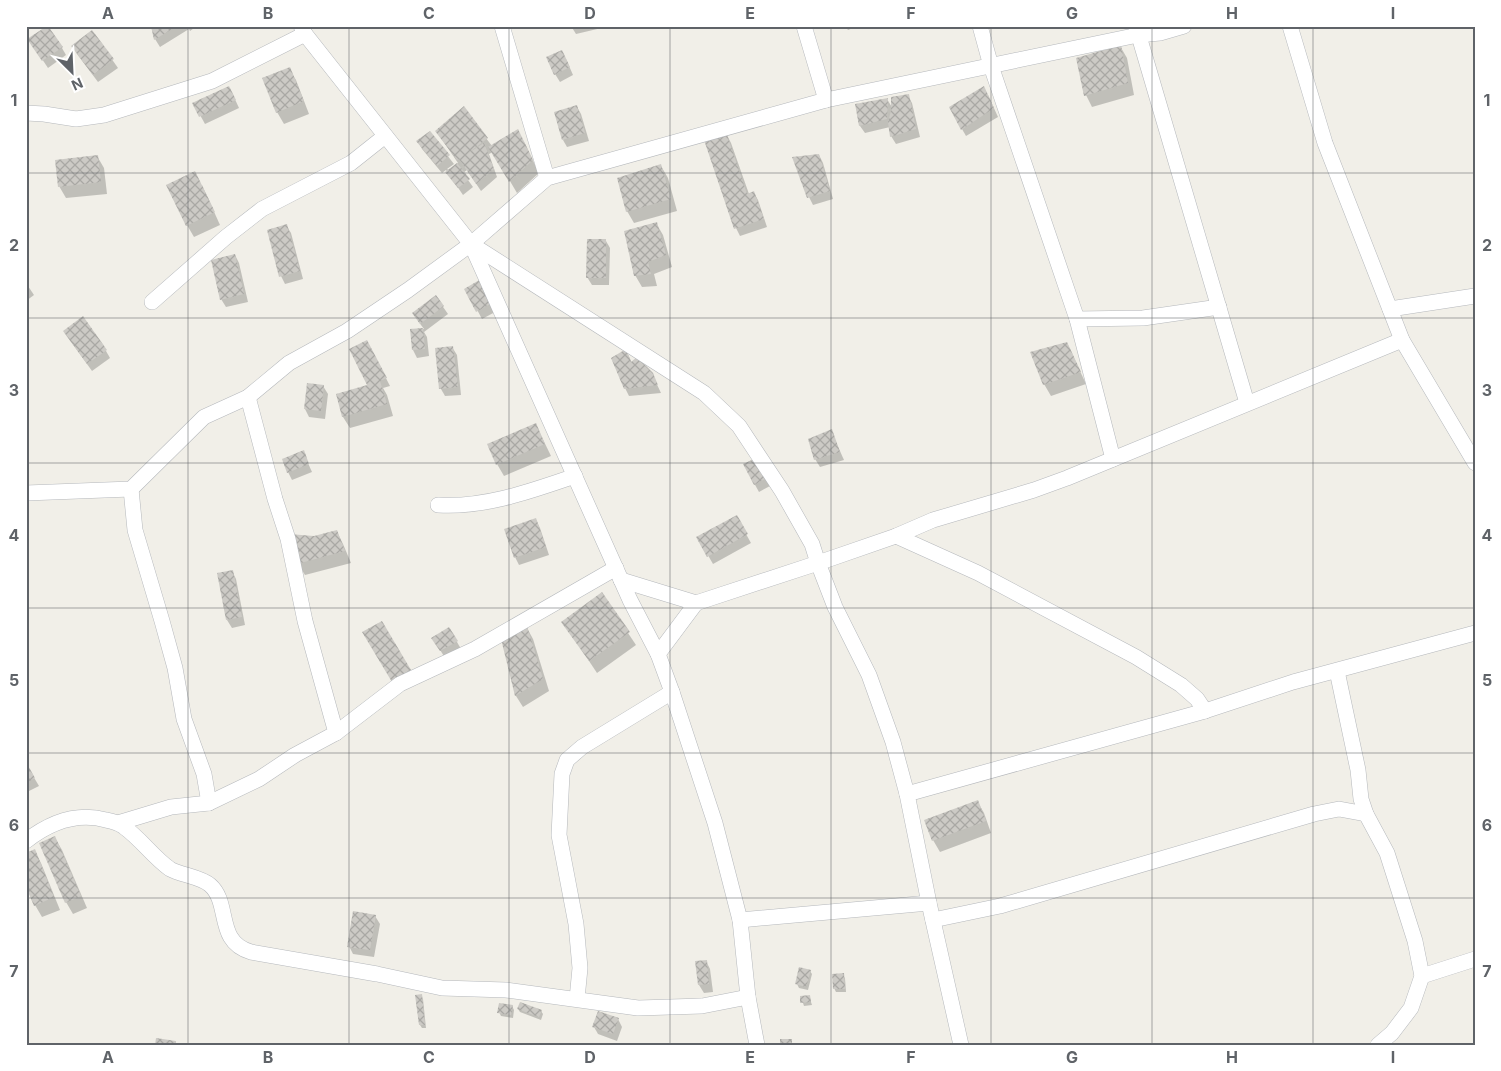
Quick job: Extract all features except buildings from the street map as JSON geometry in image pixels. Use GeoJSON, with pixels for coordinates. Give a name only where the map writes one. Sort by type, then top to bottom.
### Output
{"type":"FeatureCollection","features":[{"type":"Feature","properties":{"kind":"street"},"geometry":{"type":"LineString","coordinates":[[502,26],[547,178]]}},
{"type":"Feature","properties":{"kind":"street"},"geometry":{"type":"LineString","coordinates":[[804,26],[826,100]]}},
{"type":"Feature","properties":{"kind":"street"},"geometry":{"type":"LineString","coordinates":[[980,26],[991,66],[1076,319],[1113,459]]}},
{"type":"Feature","properties":{"kind":"street"},"geometry":{"type":"LineString","coordinates":[[26,493],[131,489],[204,417],[248,398],[289,363],[347,331],[408,290],[471,244],[547,178],[826,100],[991,66],[1137,31],[1160,33],[1184,26]]}},
{"type":"Feature","properties":{"kind":"street"},"geometry":{"type":"LineString","coordinates":[[1290,26],[1325,143],[1402,340],[1475,464]]}},
{"type":"Feature","properties":{"kind":"street"},"geometry":{"type":"LineString","coordinates":[[26,113],[76,119],[104,115],[212,81],[303,30],[471,244],[618,574],[658,654],[672,692],[715,823],[740,920],[748,997],[757,1045]]}},
{"type":"Feature","properties":{"kind":"street"},"geometry":{"type":"LineString","coordinates":[[1137,31],[1247,403]]}},
{"type":"Feature","properties":{"kind":"street"},"geometry":{"type":"LineString","coordinates":[[152,302],[226,237],[262,210],[351,163],[386,136]]}},
{"type":"Feature","properties":{"kind":"street"},"geometry":{"type":"LineString","coordinates":[[471,244],[704,393],[739,426],[782,491],[812,544],[835,607],[869,674],[893,742],[907,794],[961,1045]]}},
{"type":"Feature","properties":{"kind":"street"},"geometry":{"type":"LineString","coordinates":[[1390,309],[1475,296]]}},
{"type":"Feature","properties":{"kind":"street"},"geometry":{"type":"LineString","coordinates":[[1076,319],[1142,318],[1219,307]]}},
{"type":"Feature","properties":{"kind":"street"},"geometry":{"type":"LineString","coordinates":[[658,654],[696,603],[896,536],[933,520],[1034,490],[1402,340]]}},
{"type":"Feature","properties":{"kind":"street"},"geometry":{"type":"LineString","coordinates":[[248,398],[262,453],[288,539],[305,621],[336,733]]}},
{"type":"Feature","properties":{"kind":"street"},"geometry":{"type":"LineString","coordinates":[[438,505],[459,506],[523,494],[575,476]]}},
{"type":"Feature","properties":{"kind":"street"},"geometry":{"type":"LineString","coordinates":[[131,489],[135,530],[175,668],[184,719],[204,774],[209,803]]}},
{"type":"Feature","properties":{"kind":"street"},"geometry":{"type":"LineString","coordinates":[[896,536],[978,573],[1136,657],[1181,685],[1197,699],[1205,712]]}},
{"type":"Feature","properties":{"kind":"street"},"geometry":{"type":"LineString","coordinates":[[118,823],[171,807],[209,803],[258,779],[295,755],[336,733],[400,684],[475,648],[618,574],[696,603]]}},
{"type":"Feature","properties":{"kind":"street"},"geometry":{"type":"LineString","coordinates":[[907,794],[1205,712],[1293,682],[1475,633]]}},
{"type":"Feature","properties":{"kind":"street"},"geometry":{"type":"LineString","coordinates":[[1337,671],[1358,770],[1361,800],[1366,814],[1387,853],[1415,941],[1422,976],[1411,1008],[1392,1034],[1378,1045]]}},
{"type":"Feature","properties":{"kind":"street"},"geometry":{"type":"LineString","coordinates":[[577,999],[580,968],[576,924],[559,835],[562,774],[567,760],[582,747],[672,692]]}},
{"type":"Feature","properties":{"kind":"street"},"geometry":{"type":"LineString","coordinates":[[933,920],[1000,906],[1314,814],[1339,809],[1366,814]]}},
{"type":"Feature","properties":{"kind":"street"},"geometry":{"type":"LineString","coordinates":[[26,841],[51,825],[68,820],[89,817],[118,823],[124,826],[170,869],[178,874],[212,886],[232,941],[238,947],[248,951],[378,974],[442,988],[506,990],[638,1008],[702,1006],[748,997]]}},
{"type":"Feature","properties":{"kind":"street"},"geometry":{"type":"LineString","coordinates":[[740,920],[929,902]]}},
{"type":"Feature","properties":{"kind":"street"},"geometry":{"type":"LineString","coordinates":[[1422,976],[1475,959]]}}]}
